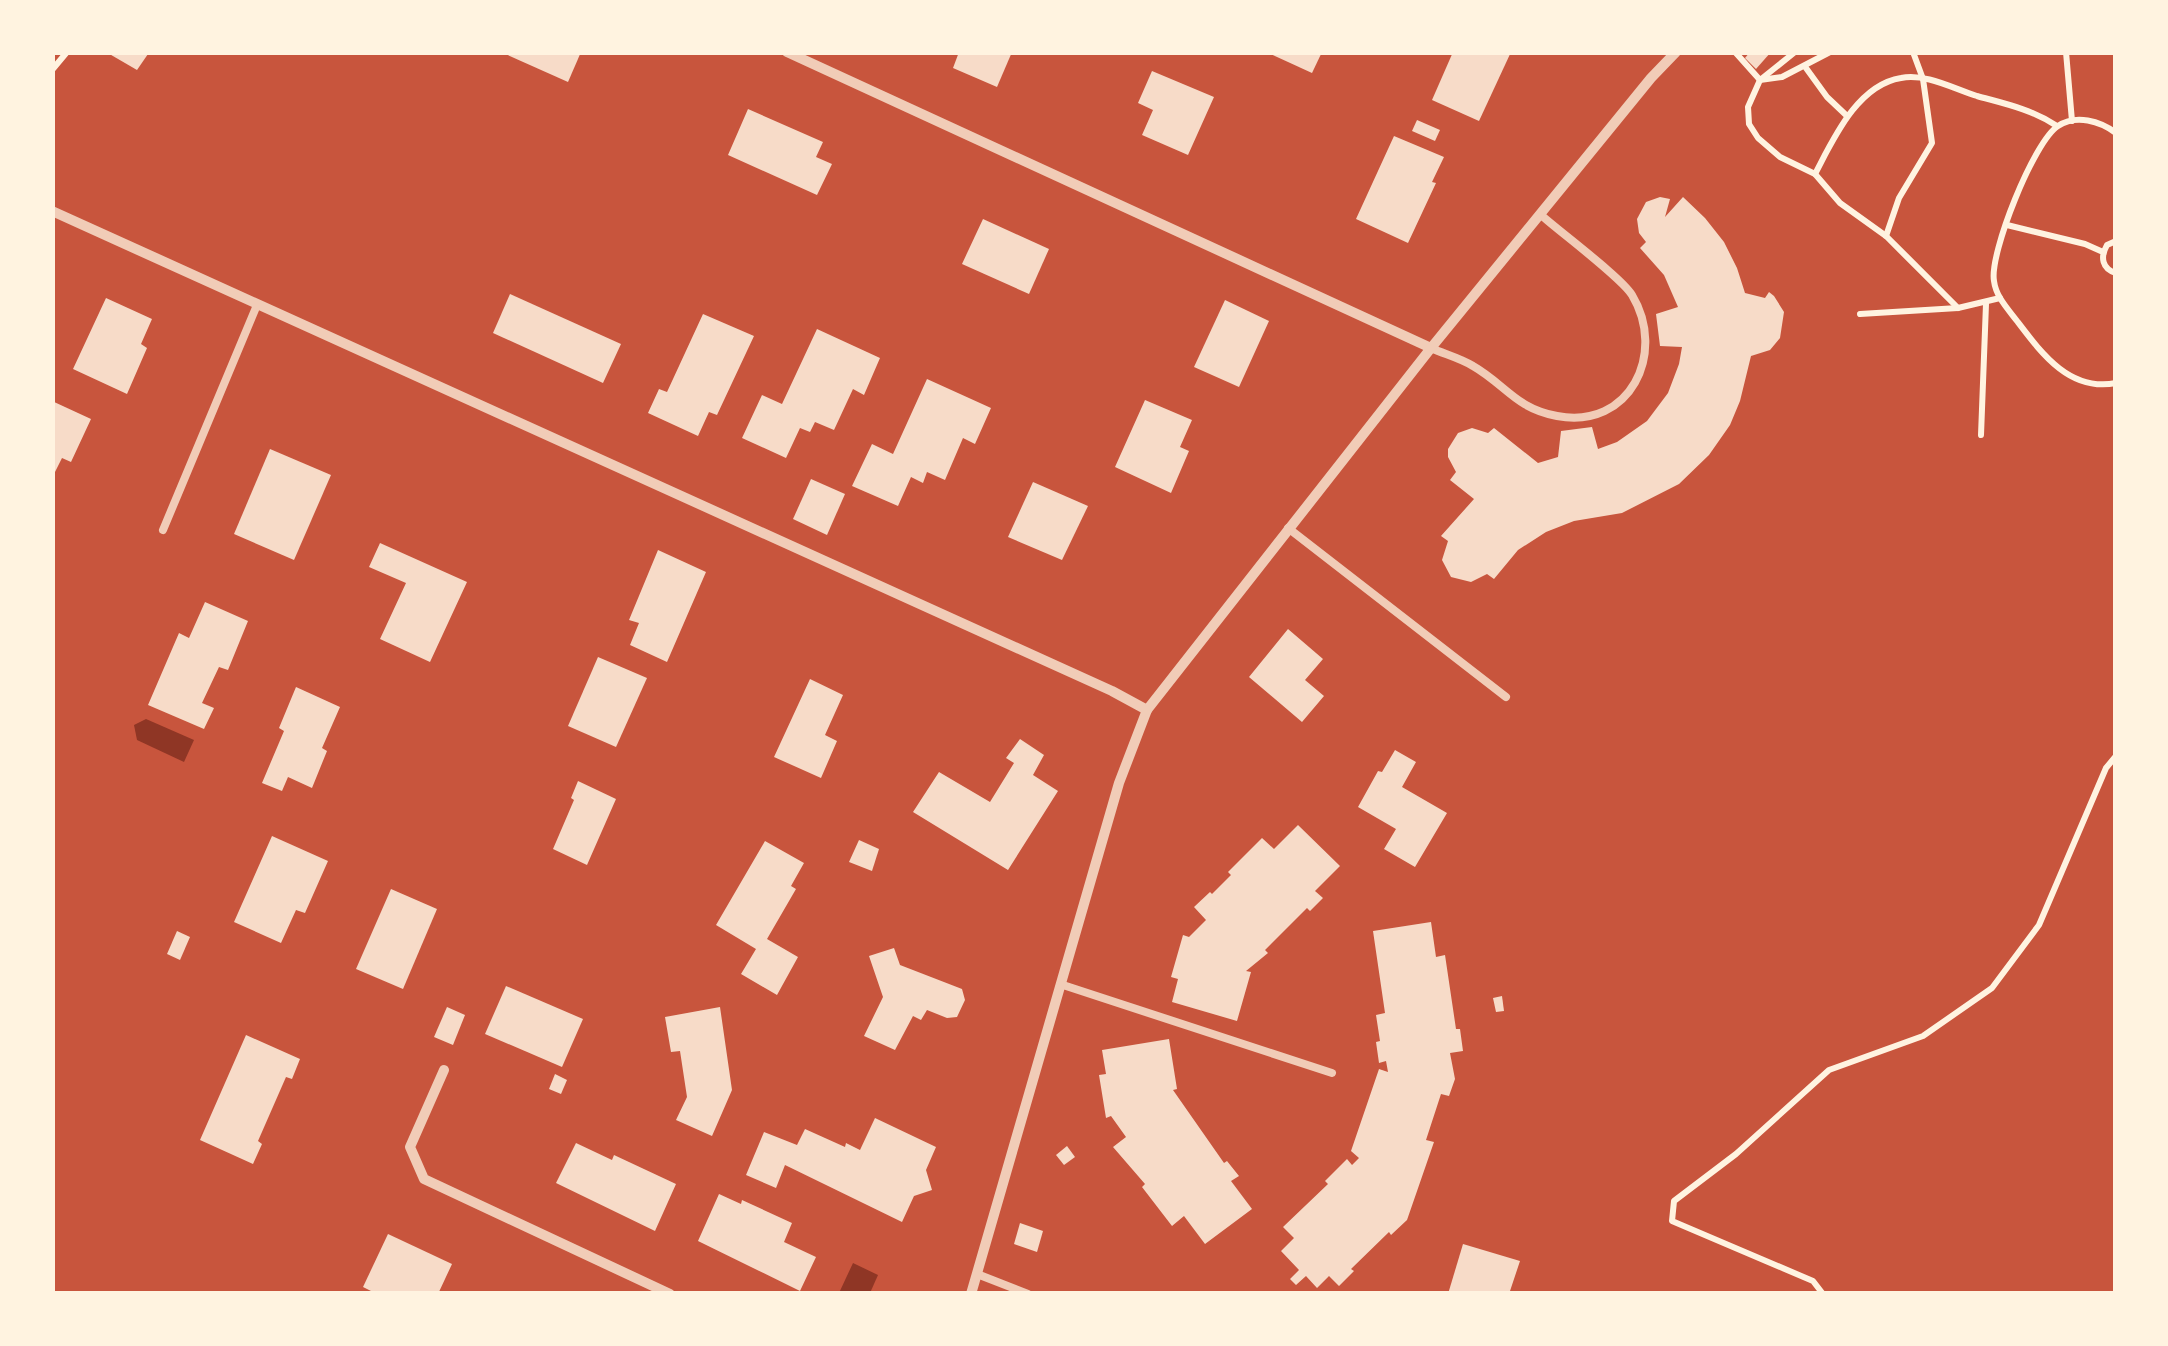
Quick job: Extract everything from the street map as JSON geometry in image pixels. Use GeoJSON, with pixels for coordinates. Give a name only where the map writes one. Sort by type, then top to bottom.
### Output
{"type":"FeatureCollection","features":[{"type":"Feature","properties":{"kind":"street"},"geometry":{"type":"LineString","coordinates":[[787,52],[1431,348]]}},
{"type":"Feature","properties":{"kind":"street"},"geometry":{"type":"LineString","coordinates":[[971,1294],[1119,783],[1147,710],[1431,348],[1676,52]]}},
{"type":"Feature","properties":{"kind":"street"},"geometry":{"type":"LineString","coordinates":[[52,212],[1147,710]]}},
{"type":"Feature","properties":{"kind":"street"},"geometry":{"type":"LineString","coordinates":[[444,1070],[410,1148],[424,1179],[670,1294]]}},
{"type":"Feature","properties":{"kind":"lane"},"geometry":{"type":"LineString","coordinates":[[1431,348],[1474,366],[1526,408],[1562,417],[1598,414],[1628,396],[1645,364],[1644,323],[1631,292],[1540,214]]}},
{"type":"Feature","properties":{"kind":"lane"},"geometry":{"type":"LineString","coordinates":[[163,530],[258,305]]}},
{"type":"Feature","properties":{"kind":"lane"},"geometry":{"type":"LineString","coordinates":[[1288,528],[1506,697]]}},
{"type":"Feature","properties":{"kind":"lane"},"geometry":{"type":"LineString","coordinates":[[1063,985],[1332,1073]]}},
{"type":"Feature","properties":{"kind":"lane"},"geometry":{"type":"LineString","coordinates":[[977,1274],[1028,1294]]}},
{"type":"Feature","properties":{"kind":"path"},"geometry":{"type":"LineString","coordinates":[[52,70],[67,52]]}},
{"type":"Feature","properties":{"kind":"path"},"geometry":{"type":"LineString","coordinates":[[1735,52],[1760,80]]}},
{"type":"Feature","properties":{"kind":"path"},"geometry":{"type":"LineString","coordinates":[[1795,52],[1760,80],[1748,107],[1749,124],[1758,138],[1780,157],[1815,174],[1840,203],[1886,236],[1958,308]]}},
{"type":"Feature","properties":{"kind":"path"},"geometry":{"type":"LineString","coordinates":[[1760,80],[1782,78],[1830,52]]}},
{"type":"Feature","properties":{"kind":"path"},"geometry":{"type":"LineString","coordinates":[[1886,236],[1900,198],[1932,143],[1922,78],[1913,52]]}},
{"type":"Feature","properties":{"kind":"path"},"geometry":{"type":"LineString","coordinates":[[2066,52],[2072,122]]}},
{"type":"Feature","properties":{"kind":"path"},"geometry":{"type":"LineString","coordinates":[[1806,68],[1846,115]]}},
{"type":"Feature","properties":{"kind":"path"},"geometry":{"type":"LineString","coordinates":[[1815,174],[1846,115],[1874,91],[1899,78],[1922,78],[2035,111],[2057,126]]}},
{"type":"Feature","properties":{"kind":"path"},"geometry":{"type":"LineString","coordinates":[[2116,133],[2090,120],[2057,126],[2040,147],[2007,225],[1996,254],[1994,280],[2000,298],[2058,368],[2074,379],[2092,384],[2116,384]]}},
{"type":"Feature","properties":{"kind":"path"},"geometry":{"type":"LineString","coordinates":[[2007,225],[2103,252]]}},
{"type":"Feature","properties":{"kind":"path"},"geometry":{"type":"LineString","coordinates":[[2103,252],[2116,241]]}},
{"type":"Feature","properties":{"kind":"path"},"geometry":{"type":"LineString","coordinates":[[2103,252],[2105,266],[2116,273]]}},
{"type":"Feature","properties":{"kind":"path"},"geometry":{"type":"LineString","coordinates":[[1860,314],[1958,308],[2000,298]]}},
{"type":"Feature","properties":{"kind":"path"},"geometry":{"type":"LineString","coordinates":[[1981,435],[1986,304]]}},
{"type":"Feature","properties":{"kind":"path"},"geometry":{"type":"LineString","coordinates":[[1823,1294],[1813,1281],[1672,1221],[1674,1202],[1736,1154],[1829,1070],[1923,1036],[1992,988],[2038,925],[2106,768],[2116,756]]}},
{"type":"Feature","properties":{"kind":"shaded area"},"geometry":{"type":"Polygon","coordinates":[[[146,719],[194,740],[184,762],[137,740],[134,725],[146,719]]]}},
{"type":"Feature","properties":{"kind":"shaded area"},"geometry":{"type":"Polygon","coordinates":[[[853,1263],[878,1275],[870,1293],[839,1293],[853,1263]]]}},
{"type":"Feature","properties":{"kind":"building"},"geometry":{"type":"Polygon","coordinates":[[[106,52],[145,52],[148,54],[137,70],[106,52]]]}},
{"type":"Feature","properties":{"kind":"building"},"geometry":{"type":"Polygon","coordinates":[[[501,52],[581,52],[568,82],[501,52]]]}},
{"type":"Feature","properties":{"kind":"building"},"geometry":{"type":"Polygon","coordinates":[[[959,52],[1012,52],[997,87],[953,68],[959,52]]]}},
{"type":"Feature","properties":{"kind":"building"},"geometry":{"type":"Polygon","coordinates":[[[1266,52],[1322,52],[1312,73],[1266,52]]]}},
{"type":"Feature","properties":{"kind":"building"},"geometry":{"type":"Polygon","coordinates":[[[1453,52],[1511,52],[1479,121],[1432,100],[1453,52]]]}},
{"type":"Feature","properties":{"kind":"building"},"geometry":{"type":"Polygon","coordinates":[[[1750,52],[1771,52],[1756,69],[1745,58],[1750,52]]]}},
{"type":"Feature","properties":{"kind":"building"},"geometry":{"type":"Polygon","coordinates":[[[1152,71],[1214,97],[1188,155],[1142,135],[1153,110],[1138,103],[1152,71]]]}},
{"type":"Feature","properties":{"kind":"building"},"geometry":{"type":"Polygon","coordinates":[[[748,109],[823,142],[816,157],[832,164],[817,195],[728,155],[748,109]]]}},
{"type":"Feature","properties":{"kind":"building"},"geometry":{"type":"Polygon","coordinates":[[[1417,120],[1440,130],[1435,141],[1412,131],[1417,120]]]}},
{"type":"Feature","properties":{"kind":"building"},"geometry":{"type":"Polygon","coordinates":[[[1394,136],[1444,157],[1408,243],[1356,219],[1394,136]]]}},
{"type":"Feature","properties":{"kind":"building"},"geometry":{"type":"Polygon","coordinates":[[[1660,197],[1670,199],[1665,217],[1683,197],[1705,218],[1724,242],[1745,293],[1765,298],[1769,292],[1774,296],[1784,312],[1780,338],[1770,350],[1751,356],[1730,425],[1709,455],[1679,484],[1622,513],[1574,521],[1546,532],[1518,550],[1494,579],[1487,574],[1471,582],[1451,577],[1442,560],[1448,541],[1441,536],[1474,499],[1450,480],[1456,472],[1448,449],[1458,433],[1472,428],[1488,433],[1494,428],[1538,463],[1558,457],[1561,431],[1592,427],[1598,449],[1617,442],[1647,421],[1668,393],[1682,347],[1660,346],[1656,314],[1678,307],[1664,275],[1640,248],[1646,242],[1639,233],[1637,219],[1646,202],[1660,197]]]}},
{"type":"Feature","properties":{"kind":"building"},"geometry":{"type":"Polygon","coordinates":[[[983,219],[1049,249],[1029,294],[962,264],[983,219]]]}},
{"type":"Feature","properties":{"kind":"building"},"geometry":{"type":"Polygon","coordinates":[[[510,294],[621,344],[603,383],[493,333],[510,294]]]}},
{"type":"Feature","properties":{"kind":"building"},"geometry":{"type":"Polygon","coordinates":[[[106,298],[152,319],[141,344],[147,348],[127,394],[73,369],[106,298]]]}},
{"type":"Feature","properties":{"kind":"building"},"geometry":{"type":"Polygon","coordinates":[[[1225,300],[1269,321],[1239,387],[1194,367],[1225,300]]]}},
{"type":"Feature","properties":{"kind":"building"},"geometry":{"type":"Polygon","coordinates":[[[703,314],[754,336],[717,415],[709,412],[698,436],[648,413],[659,389],[667,392],[703,314]]]}},
{"type":"Feature","properties":{"kind":"building"},"geometry":{"type":"Polygon","coordinates":[[[817,329],[880,358],[864,395],[853,389],[834,430],[815,422],[810,432],[800,428],[786,458],[742,438],[762,395],[782,404],[817,329]]]}},
{"type":"Feature","properties":{"kind":"building"},"geometry":{"type":"Polygon","coordinates":[[[927,379],[991,408],[975,444],[963,438],[945,480],[927,472],[923,483],[911,477],[898,506],[852,486],[872,444],[893,454],[927,379]]]}},
{"type":"Feature","properties":{"kind":"building"},"geometry":{"type":"Polygon","coordinates":[[[1145,400],[1192,420],[1180,447],[1189,451],[1171,493],[1115,467],[1145,400]]]}},
{"type":"Feature","properties":{"kind":"building"},"geometry":{"type":"Polygon","coordinates":[[[52,401],[91,419],[71,462],[62,458],[52,478],[52,401]]]}},
{"type":"Feature","properties":{"kind":"building"},"geometry":{"type":"Polygon","coordinates":[[[270,449],[331,475],[294,560],[234,534],[270,449]]]}},
{"type":"Feature","properties":{"kind":"building"},"geometry":{"type":"Polygon","coordinates":[[[811,479],[845,494],[827,535],[793,519],[811,479]]]}},
{"type":"Feature","properties":{"kind":"building"},"geometry":{"type":"Polygon","coordinates":[[[1033,482],[1088,506],[1062,560],[1008,537],[1033,482]]]}},
{"type":"Feature","properties":{"kind":"building"},"geometry":{"type":"Polygon","coordinates":[[[380,543],[467,582],[430,662],[380,639],[406,583],[369,567],[380,543]]]}},
{"type":"Feature","properties":{"kind":"building"},"geometry":{"type":"Polygon","coordinates":[[[658,550],[706,572],[667,662],[630,645],[639,623],[629,620],[658,550]]]}},
{"type":"Feature","properties":{"kind":"building"},"geometry":{"type":"Polygon","coordinates":[[[205,602],[248,621],[228,670],[219,667],[202,703],[214,708],[204,729],[148,705],[179,633],[189,638],[205,602]]]}},
{"type":"Feature","properties":{"kind":"building"},"geometry":{"type":"Polygon","coordinates":[[[1288,629],[1323,659],[1305,680],[1324,696],[1302,722],[1249,677],[1288,629]]]}},
{"type":"Feature","properties":{"kind":"building"},"geometry":{"type":"Polygon","coordinates":[[[598,657],[647,678],[616,747],[568,726],[598,657]]]}},
{"type":"Feature","properties":{"kind":"building"},"geometry":{"type":"Polygon","coordinates":[[[810,679],[843,695],[825,735],[837,741],[821,778],[774,757],[810,679]]]}},
{"type":"Feature","properties":{"kind":"building"},"geometry":{"type":"Polygon","coordinates":[[[296,687],[340,707],[322,748],[327,751],[312,788],[288,777],[282,791],[262,783],[284,731],[279,728],[296,687]]]}},
{"type":"Feature","properties":{"kind":"building"},"geometry":{"type":"Polygon","coordinates":[[[1020,739],[1044,755],[1033,775],[1058,791],[1008,870],[913,812],[939,772],[990,802],[1014,763],[1006,758],[1020,739]]]}},
{"type":"Feature","properties":{"kind":"building"},"geometry":{"type":"Polygon","coordinates":[[[1395,750],[1416,762],[1402,787],[1447,813],[1415,867],[1384,849],[1396,829],[1358,807],[1395,750]]]}},
{"type":"Feature","properties":{"kind":"building"},"geometry":{"type":"Polygon","coordinates":[[[578,781],[616,799],[587,865],[553,849],[578,781]]]}},
{"type":"Feature","properties":{"kind":"building"},"geometry":{"type":"Polygon","coordinates":[[[1298,825],[1340,866],[1315,891],[1323,898],[1310,911],[1307,908],[1265,950],[1268,953],[1246,971],[1251,972],[1237,1021],[1172,1002],[1178,979],[1171,977],[1183,935],[1189,937],[1206,920],[1194,907],[1231,875],[1228,872],[1262,838],[1274,849],[1298,825]]]}},
{"type":"Feature","properties":{"kind":"building"},"geometry":{"type":"Polygon","coordinates":[[[272,836],[328,861],[305,913],[296,910],[281,943],[234,922],[272,836]]]}},
{"type":"Feature","properties":{"kind":"building"},"geometry":{"type":"Polygon","coordinates":[[[859,840],[879,849],[872,871],[849,862],[859,840]]]}},
{"type":"Feature","properties":{"kind":"building"},"geometry":{"type":"Polygon","coordinates":[[[765,841],[804,863],[791,886],[796,889],[767,939],[798,957],[777,995],[741,974],[756,949],[716,925],[765,841]]]}},
{"type":"Feature","properties":{"kind":"building"},"geometry":{"type":"Polygon","coordinates":[[[391,889],[437,909],[403,989],[356,969],[391,889]]]}},
{"type":"Feature","properties":{"kind":"building"},"geometry":{"type":"Polygon","coordinates":[[[1431,922],[1436,957],[1445,955],[1463,1051],[1450,1053],[1455,1079],[1449,1096],[1441,1094],[1426,1140],[1434,1142],[1407,1220],[1391,1235],[1389,1232],[1339,1286],[1329,1276],[1317,1288],[1306,1276],[1296,1285],[1290,1279],[1299,1270],[1281,1251],[1294,1238],[1283,1227],[1328,1184],[1325,1181],[1347,1159],[1352,1165],[1359,1158],[1351,1151],[1379,1069],[1388,1072],[1386,1061],[1379,1063],[1376,1042],[1380,1041],[1376,1015],[1385,1013],[1373,931],[1431,922]]]}},
{"type":"Feature","properties":{"kind":"building"},"geometry":{"type":"Polygon","coordinates":[[[177,931],[190,937],[180,960],[167,954],[177,931]]]}},
{"type":"Feature","properties":{"kind":"building"},"geometry":{"type":"Polygon","coordinates":[[[894,948],[900,965],[962,989],[965,1000],[957,1017],[947,1018],[927,1010],[921,1020],[913,1016],[895,1050],[864,1036],[883,997],[869,956],[894,948]]]}},
{"type":"Feature","properties":{"kind":"building"},"geometry":{"type":"Polygon","coordinates":[[[506,986],[583,1019],[562,1067],[485,1034],[506,986]]]}},
{"type":"Feature","properties":{"kind":"building"},"geometry":{"type":"Polygon","coordinates":[[[1502,996],[1504,1011],[1496,1012],[1493,998],[1502,996]]]}},
{"type":"Feature","properties":{"kind":"building"},"geometry":{"type":"Polygon","coordinates":[[[447,1007],[465,1015],[453,1045],[434,1037],[447,1007]]]}},
{"type":"Feature","properties":{"kind":"building"},"geometry":{"type":"Polygon","coordinates":[[[720,1007],[732,1090],[712,1136],[676,1120],[687,1097],[680,1051],[671,1052],[665,1017],[720,1007]]]}},
{"type":"Feature","properties":{"kind":"building"},"geometry":{"type":"Polygon","coordinates":[[[246,1035],[300,1059],[292,1079],[286,1077],[258,1141],[262,1144],[253,1164],[200,1140],[246,1035]]]}},
{"type":"Feature","properties":{"kind":"building"},"geometry":{"type":"Polygon","coordinates":[[[1169,1039],[1177,1089],[1173,1090],[1224,1163],[1227,1161],[1239,1176],[1231,1181],[1252,1209],[1205,1244],[1184,1216],[1172,1226],[1142,1187],[1145,1184],[1113,1147],[1126,1137],[1111,1116],[1106,1118],[1099,1075],[1106,1074],[1102,1050],[1169,1039]]]}},
{"type":"Feature","properties":{"kind":"building"},"geometry":{"type":"Polygon","coordinates":[[[555,1074],[567,1080],[561,1094],[549,1089],[555,1074]]]}},
{"type":"Feature","properties":{"kind":"building"},"geometry":{"type":"Polygon","coordinates":[[[875,1118],[936,1147],[926,1170],[932,1190],[914,1196],[902,1222],[785,1165],[776,1188],[746,1175],[764,1132],[797,1145],[805,1129],[860,1150],[875,1118]]]}},
{"type":"Feature","properties":{"kind":"building"},"geometry":{"type":"Polygon","coordinates":[[[576,1143],[612,1160],[614,1155],[676,1184],[655,1231],[556,1183],[576,1143]]]}},
{"type":"Feature","properties":{"kind":"building"},"geometry":{"type":"Polygon","coordinates":[[[1067,1146],[1075,1157],[1064,1165],[1056,1155],[1067,1146]]]}},
{"type":"Feature","properties":{"kind":"building"},"geometry":{"type":"Polygon","coordinates":[[[719,1194],[792,1223],[784,1242],[816,1257],[800,1291],[698,1241],[719,1194]]]}},
{"type":"Feature","properties":{"kind":"building"},"geometry":{"type":"Polygon","coordinates":[[[1020,1223],[1043,1231],[1037,1252],[1014,1244],[1020,1223]]]}},
{"type":"Feature","properties":{"kind":"building"},"geometry":{"type":"Polygon","coordinates":[[[388,1234],[452,1264],[438,1294],[377,1294],[363,1287],[388,1234]]]}},
{"type":"Feature","properties":{"kind":"building"},"geometry":{"type":"Polygon","coordinates":[[[1463,1244],[1520,1261],[1509,1294],[1448,1294],[1463,1244]]]}}]}
